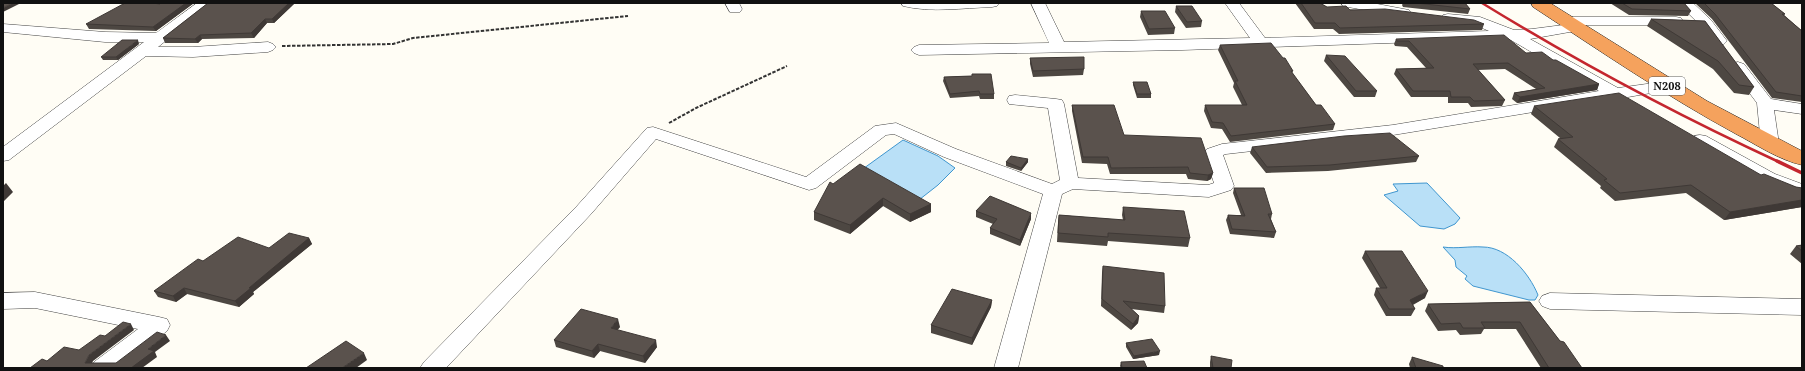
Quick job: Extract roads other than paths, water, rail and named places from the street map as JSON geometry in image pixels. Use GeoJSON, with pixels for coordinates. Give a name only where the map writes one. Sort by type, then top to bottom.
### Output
{"type":"FeatureCollection","features":[{"type":"Feature","properties":{"kind":"highway","name":"N208"},"geometry":{"type":"LineString","coordinates":[[1539,3],[1668,86],[1770,144],[1802,159]]}},
{"type":"Feature","properties":{"kind":"street"},"geometry":{"type":"LineString","coordinates":[[3,156],[206,3]]}},
{"type":"Feature","properties":{"kind":"street"},"geometry":{"type":"LineString","coordinates":[[908,3],[938,5],[992,3]]}},
{"type":"Feature","properties":{"kind":"street"},"geometry":{"type":"LineString","coordinates":[[1038,3],[1059,47]]}},
{"type":"Feature","properties":{"kind":"street"},"geometry":{"type":"LineString","coordinates":[[1232,3],[1260,42]]}},
{"type":"Feature","properties":{"kind":"street"},"geometry":{"type":"LineString","coordinates":[[1348,3],[1420,15]]}},
{"type":"Feature","properties":{"kind":"street"},"geometry":{"type":"LineString","coordinates":[[1685,3],[1706,23],[1765,103],[1770,144]]}},
{"type":"Feature","properties":{"kind":"street"},"geometry":{"type":"LineString","coordinates":[[1436,16],[1475,20],[1513,35],[1638,105]]}},
{"type":"Feature","properties":{"kind":"street"},"geometry":{"type":"LineString","coordinates":[[919,50],[1182,46],[1260,42],[1513,35],[1532,34],[1571,24],[1632,20],[1706,23]]}},
{"type":"Feature","properties":{"kind":"street"},"geometry":{"type":"LineString","coordinates":[[3,28],[105,37],[158,38]]}},
{"type":"Feature","properties":{"kind":"street"},"geometry":{"type":"LineString","coordinates":[[141,51],[193,52],[268,47]]}},
{"type":"Feature","properties":{"kind":"street"},"geometry":{"type":"LineString","coordinates":[[432,368],[584,210],[653,132],[809,184],[881,130],[896,128],[950,153],[1053,191],[1070,183],[1209,191],[1224,186],[1213,153],[1222,149],[1393,130],[1538,105],[1668,86]]}},
{"type":"Feature","properties":{"kind":"street"},"geometry":{"type":"LineString","coordinates":[[1015,100],[1056,104],[1070,183]]}},
{"type":"Feature","properties":{"kind":"street"},"geometry":{"type":"LineString","coordinates":[[1765,103],[1802,109]]}},
{"type":"Feature","properties":{"kind":"street"},"geometry":{"type":"LineString","coordinates":[[1686,132],[1768,178],[1802,191]]}},
{"type":"Feature","properties":{"kind":"street"},"geometry":{"type":"LineString","coordinates":[[1006,368],[1053,191]]}},
{"type":"Feature","properties":{"kind":"street"},"geometry":{"type":"LineString","coordinates":[[3,301],[35,300],[159,325],[102,368]]}},
{"type":"Feature","properties":{"kind":"street"},"geometry":{"type":"LineString","coordinates":[[1550,301],[1802,307]]}},
{"type":"Feature","properties":{"kind":"water"},"geometry":{"type":"Polygon","coordinates":[[[903,140],[938,156],[955,168],[938,185],[915,203],[860,171],[903,140]]]}},
{"type":"Feature","properties":{"kind":"water"},"geometry":{"type":"Polygon","coordinates":[[[1427,183],[1460,218],[1455,224],[1444,229],[1420,226],[1384,195],[1398,191],[1393,184],[1427,183]]]}},
{"type":"Feature","properties":{"kind":"water"},"geometry":{"type":"Polygon","coordinates":[[[1443,247],[1483,247],[1500,251],[1509,256],[1523,270],[1538,295],[1535,300],[1529,300],[1473,286],[1465,279],[1467,276],[1456,267],[1455,260],[1443,247]]]}},
{"type":"Feature","properties":{"kind":"railway"},"geometry":{"type":"LineString","coordinates":[[1482,3],[1628,87],[1703,126],[1779,162]]}},
{"type":"Feature","properties":{"kind":"railway"},"geometry":{"type":"LineString","coordinates":[[1777,161],[1802,173]]}}]}
